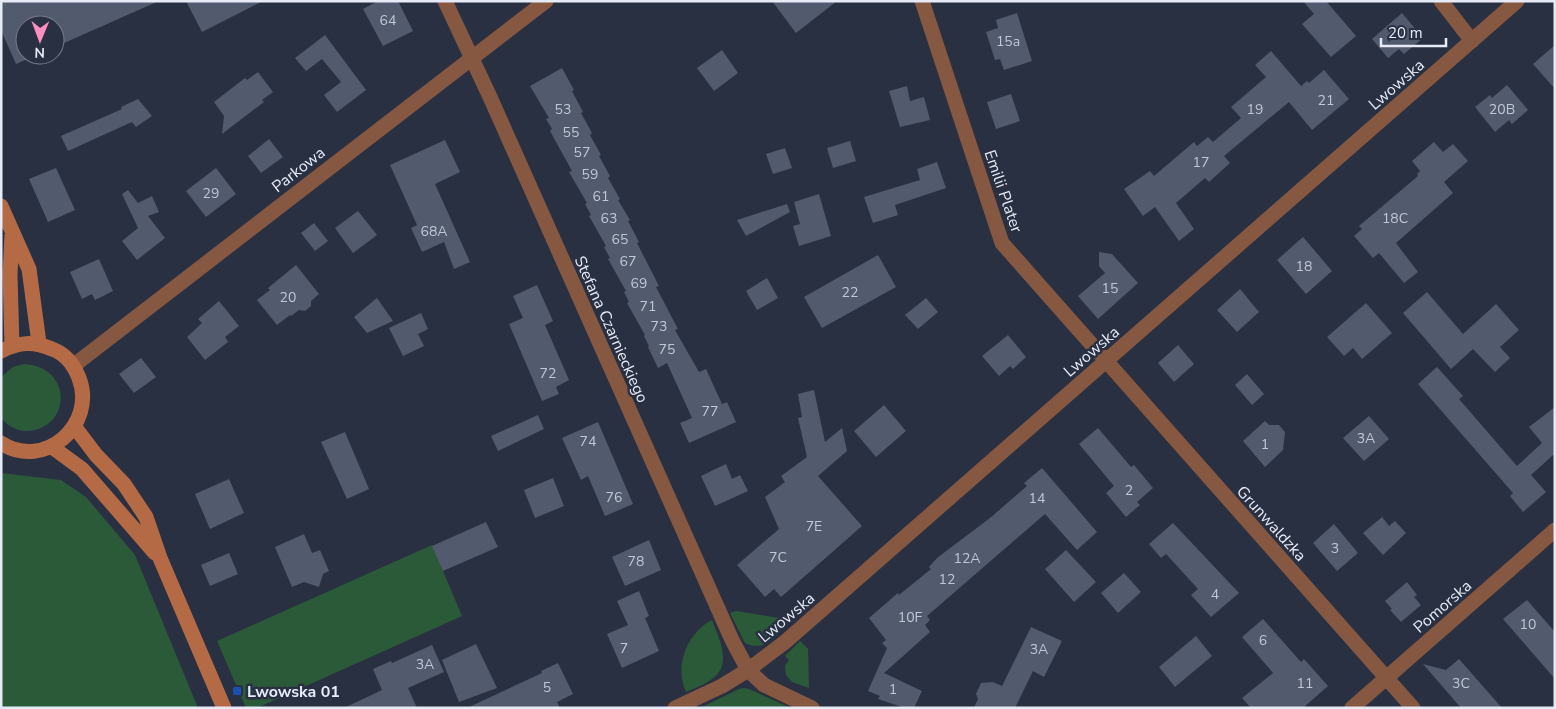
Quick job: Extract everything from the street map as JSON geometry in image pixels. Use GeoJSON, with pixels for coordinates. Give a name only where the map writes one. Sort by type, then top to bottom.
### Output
{"type":"FeatureCollection","features":[{"type":"Feature","properties":{"kind":"street","name":"Stefana Czarnieckiego"},"geometry":{"type":"LineString","coordinates":[[445,1],[472,57],[732,640],[748,670]]}},
{"type":"Feature","properties":{"kind":"street","name":"Parkowa"},"geometry":{"type":"LineString","coordinates":[[73,366],[546,1]]}},
{"type":"Feature","properties":{"kind":"street","name":"Emilii Plater"},"geometry":{"type":"LineString","coordinates":[[922,1],[1002,243],[1106,361]]}},
{"type":"Feature","properties":{"kind":"street"},"geometry":{"type":"LineString","coordinates":[[1441,1],[1472,41]]}},
{"type":"Feature","properties":{"kind":"street","name":"Lwowska"},"geometry":{"type":"LineString","coordinates":[[675,708],[722,686],[748,670],[785,642],[1517,1]]}},
{"type":"Feature","properties":{"kind":"street"},"geometry":{"type":"LineString","coordinates":[[1,206],[29,269],[39,343]]}},
{"type":"Feature","properties":{"kind":"street"},"geometry":{"type":"LineString","coordinates":[[1,443],[17,451],[30,452],[52,447],[68,435],[80,418],[83,407],[83,387],[73,366],[59,352],[39,343],[22,343],[7,349],[12,232]]}},
{"type":"Feature","properties":{"kind":"street","name":"Grunwaldzka"},"geometry":{"type":"LineString","coordinates":[[1106,361],[1413,708]]}},
{"type":"Feature","properties":{"kind":"street"},"geometry":{"type":"LineString","coordinates":[[74,426],[96,455],[124,484],[146,517],[160,558],[224,708]]}},
{"type":"Feature","properties":{"kind":"street"},"geometry":{"type":"LineString","coordinates":[[52,447],[82,469],[160,558]]}},
{"type":"Feature","properties":{"kind":"street","name":"Pomorska"},"geometry":{"type":"LineString","coordinates":[[1352,708],[1555,530]]}},
{"type":"Feature","properties":{"kind":"street"},"geometry":{"type":"LineString","coordinates":[[748,670],[764,685],[812,708]]}},
{"type":"Feature","properties":{"kind":"green space"},"geometry":{"type":"Polygon","coordinates":[[[24,364],[41,368],[52,376],[59,387],[61,399],[58,411],[51,422],[39,429],[24,431],[11,427],[1,418],[1,377],[13,367],[24,364]]]}},
{"type":"Feature","properties":{"kind":"green space"},"geometry":{"type":"Polygon","coordinates":[[[1,473],[61,480],[86,497],[135,555],[198,708],[1,708],[1,473]]]}},
{"type":"Feature","properties":{"kind":"green space"},"geometry":{"type":"Polygon","coordinates":[[[432,545],[462,616],[257,708],[246,708],[217,641],[432,545]]]}},
{"type":"Feature","properties":{"kind":"green space"},"geometry":{"type":"Polygon","coordinates":[[[736,611],[779,618],[786,626],[773,639],[763,645],[758,646],[745,643],[730,613],[736,611]]]}},
{"type":"Feature","properties":{"kind":"green space"},"geometry":{"type":"Polygon","coordinates":[[[712,620],[721,643],[722,666],[718,673],[709,681],[686,692],[681,672],[685,651],[696,633],[712,620]]]}},
{"type":"Feature","properties":{"kind":"green space"},"geometry":{"type":"Polygon","coordinates":[[[800,641],[808,649],[809,688],[792,682],[786,675],[785,666],[789,660],[785,656],[800,641]]]}},
{"type":"Feature","properties":{"kind":"green space"},"geometry":{"type":"Polygon","coordinates":[[[744,688],[749,689],[791,708],[700,708],[744,688]]]}},
{"type":"Feature","properties":{"kind":"building"},"geometry":{"type":"Polygon","coordinates":[[[1,1],[159,1],[65,43],[65,15],[15,15],[15,62],[1,30],[1,1]]]}},
{"type":"Feature","properties":{"kind":"building"},"geometry":{"type":"Polygon","coordinates":[[[186,1],[263,1],[202,32],[186,1]]]}},
{"type":"Feature","properties":{"kind":"building"},"geometry":{"type":"Polygon","coordinates":[[[378,1],[398,1],[413,31],[383,46],[363,9],[378,1]]]}},
{"type":"Feature","properties":{"kind":"building"},"geometry":{"type":"Polygon","coordinates":[[[772,1],[837,1],[796,33],[772,1]]]}},
{"type":"Feature","properties":{"kind":"building"},"geometry":{"type":"Polygon","coordinates":[[[1303,1],[1326,1],[1356,36],[1331,57],[1302,24],[1314,14],[1303,1]]]}},
{"type":"Feature","properties":{"kind":"building"},"geometry":{"type":"Polygon","coordinates":[[[1017,13],[1032,61],[1004,70],[1000,59],[995,60],[986,32],[998,28],[996,20],[1017,13]]]}},
{"type":"Feature","properties":{"kind":"building"},"geometry":{"type":"Polygon","coordinates":[[[1402,13],[1423,38],[1404,54],[1399,49],[1388,58],[1372,39],[1402,13]]]}},
{"type":"Feature","properties":{"kind":"building"},"geometry":{"type":"Polygon","coordinates":[[[325,35],[366,90],[337,112],[324,95],[341,82],[322,59],[306,71],[295,58],[325,35]]]}},
{"type":"Feature","properties":{"kind":"building"},"geometry":{"type":"Polygon","coordinates":[[[1555,45],[1555,89],[1533,64],[1555,45]]]}},
{"type":"Feature","properties":{"kind":"building"},"geometry":{"type":"Polygon","coordinates":[[[722,50],[738,73],[714,91],[697,68],[722,50]]]}},
{"type":"Feature","properties":{"kind":"building"},"geometry":{"type":"Polygon","coordinates":[[[1271,51],[1301,86],[1307,81],[1309,83],[1324,70],[1349,99],[1312,130],[1289,102],[1224,156],[1230,163],[1209,182],[1205,178],[1176,203],[1194,229],[1179,241],[1155,207],[1143,216],[1124,189],[1150,171],[1154,176],[1194,142],[1197,146],[1208,137],[1213,142],[1241,118],[1231,107],[1266,77],[1255,65],[1271,51]]]}},
{"type":"Feature","properties":{"kind":"building"},"geometry":{"type":"Polygon","coordinates":[[[562,68],[574,90],[572,91],[583,112],[581,113],[592,133],[590,135],[610,176],[608,178],[630,220],[628,221],[639,242],[637,243],[659,286],[656,287],[678,329],[675,330],[699,372],[706,369],[722,404],[727,402],[736,422],[689,443],[680,423],[692,418],[667,363],[658,368],[648,347],[645,335],[627,303],[629,302],[624,292],[626,291],[608,259],[610,258],[604,247],[606,246],[589,216],[591,215],[585,204],[587,203],[569,172],[572,171],[550,131],[552,129],[546,119],[549,118],[530,86],[562,68]]]}},
{"type":"Feature","properties":{"kind":"building"},"geometry":{"type":"Polygon","coordinates":[[[258,72],[273,92],[262,100],[264,102],[222,134],[224,116],[214,102],[245,78],[247,80],[258,72]]]}},
{"type":"Feature","properties":{"kind":"building"},"geometry":{"type":"Polygon","coordinates":[[[1507,85],[1528,110],[1512,124],[1509,120],[1495,132],[1475,107],[1490,95],[1492,98],[1507,85]]]}},
{"type":"Feature","properties":{"kind":"building"},"geometry":{"type":"Polygon","coordinates":[[[907,86],[910,101],[924,97],[930,120],[900,127],[889,91],[907,86]]]}},
{"type":"Feature","properties":{"kind":"building"},"geometry":{"type":"Polygon","coordinates":[[[1011,94],[1020,121],[996,129],[987,102],[1011,94]]]}},
{"type":"Feature","properties":{"kind":"building"},"geometry":{"type":"Polygon","coordinates":[[[138,99],[152,116],[136,127],[132,122],[68,151],[61,136],[122,109],[121,107],[138,99]]]}},
{"type":"Feature","properties":{"kind":"building"},"geometry":{"type":"Polygon","coordinates":[[[269,139],[283,157],[261,173],[248,156],[269,139]]]}},
{"type":"Feature","properties":{"kind":"building"},"geometry":{"type":"Polygon","coordinates":[[[445,140],[460,172],[435,184],[470,262],[454,269],[444,242],[422,252],[411,228],[417,225],[390,165],[445,140]]]}},
{"type":"Feature","properties":{"kind":"building"},"geometry":{"type":"Polygon","coordinates":[[[850,141],[856,161],[833,168],[827,148],[850,141]]]}},
{"type":"Feature","properties":{"kind":"building"},"geometry":{"type":"Polygon","coordinates":[[[1434,142],[1443,152],[1453,144],[1468,161],[1444,182],[1453,193],[1396,243],[1418,272],[1404,283],[1379,253],[1373,258],[1354,236],[1362,229],[1359,226],[1418,176],[1417,174],[1420,171],[1412,161],[1434,142]]]}},
{"type":"Feature","properties":{"kind":"building"},"geometry":{"type":"Polygon","coordinates":[[[785,148],[792,168],[773,174],[766,154],[785,148]]]}},
{"type":"Feature","properties":{"kind":"building"},"geometry":{"type":"Polygon","coordinates":[[[937,162],[946,188],[895,205],[898,215],[873,223],[864,197],[920,180],[917,169],[937,162]]]}},
{"type":"Feature","properties":{"kind":"building"},"geometry":{"type":"Polygon","coordinates":[[[56,168],[75,210],[48,222],[29,179],[56,168]]]}},
{"type":"Feature","properties":{"kind":"building"},"geometry":{"type":"Polygon","coordinates":[[[216,168],[236,194],[206,217],[186,191],[216,168]]]}},
{"type":"Feature","properties":{"kind":"building"},"geometry":{"type":"Polygon","coordinates":[[[128,190],[138,203],[152,196],[159,212],[148,216],[165,238],[137,260],[122,241],[138,228],[122,194],[128,190]]]}},
{"type":"Feature","properties":{"kind":"building"},"geometry":{"type":"Polygon","coordinates":[[[819,194],[831,236],[799,246],[793,226],[800,224],[794,202],[819,194]]]}},
{"type":"Feature","properties":{"kind":"building"},"geometry":{"type":"Polygon","coordinates":[[[787,204],[790,212],[746,236],[737,220],[787,204]]]}},
{"type":"Feature","properties":{"kind":"building"},"geometry":{"type":"Polygon","coordinates":[[[358,211],[377,235],[353,253],[335,228],[358,211]]]}},
{"type":"Feature","properties":{"kind":"building"},"geometry":{"type":"Polygon","coordinates":[[[314,223],[328,241],[315,251],[301,233],[314,223]]]}},
{"type":"Feature","properties":{"kind":"building"},"geometry":{"type":"Polygon","coordinates":[[[1303,237],[1332,271],[1306,294],[1277,260],[1303,237]]]}},
{"type":"Feature","properties":{"kind":"building"},"geometry":{"type":"Polygon","coordinates":[[[1099,252],[1112,254],[1138,283],[1098,319],[1078,296],[1105,273],[1099,266],[1099,252]]]}},
{"type":"Feature","properties":{"kind":"building"},"geometry":{"type":"Polygon","coordinates":[[[878,255],[896,287],[822,328],[804,297],[878,255]]]}},
{"type":"Feature","properties":{"kind":"building"},"geometry":{"type":"Polygon","coordinates":[[[99,259],[113,291],[95,300],[92,294],[82,299],[70,272],[99,259]]]}},
{"type":"Feature","properties":{"kind":"building"},"geometry":{"type":"Polygon","coordinates":[[[296,265],[319,294],[311,301],[311,306],[305,311],[299,310],[277,325],[257,300],[270,290],[268,288],[296,265]]]}},
{"type":"Feature","properties":{"kind":"building"},"geometry":{"type":"Polygon","coordinates":[[[767,278],[778,298],[757,310],[746,291],[767,278]]]}},
{"type":"Feature","properties":{"kind":"building"},"geometry":{"type":"Polygon","coordinates":[[[537,285],[553,321],[545,325],[569,380],[556,387],[559,394],[542,401],[509,324],[523,318],[513,296],[537,285]]]}},
{"type":"Feature","properties":{"kind":"building"},"geometry":{"type":"Polygon","coordinates":[[[1240,289],[1259,312],[1237,332],[1217,310],[1240,289]]]}},
{"type":"Feature","properties":{"kind":"building"},"geometry":{"type":"Polygon","coordinates":[[[1427,292],[1463,334],[1496,304],[1519,330],[1500,347],[1510,358],[1495,372],[1473,349],[1451,369],[1403,313],[1427,292]]]}},
{"type":"Feature","properties":{"kind":"building"},"geometry":{"type":"Polygon","coordinates":[[[377,298],[393,321],[367,333],[354,317],[377,298]]]}},
{"type":"Feature","properties":{"kind":"building"},"geometry":{"type":"Polygon","coordinates":[[[926,298],[938,312],[918,329],[905,315],[926,298]]]}},
{"type":"Feature","properties":{"kind":"building"},"geometry":{"type":"Polygon","coordinates":[[[219,301],[239,326],[225,337],[228,342],[205,360],[187,337],[202,323],[198,319],[219,301]]]}},
{"type":"Feature","properties":{"kind":"building"},"geometry":{"type":"Polygon","coordinates":[[[1366,303],[1392,333],[1362,359],[1353,348],[1344,356],[1327,337],[1366,303]]]}},
{"type":"Feature","properties":{"kind":"building"},"geometry":{"type":"Polygon","coordinates":[[[421,313],[428,329],[418,334],[424,346],[403,356],[389,328],[421,313]]]}},
{"type":"Feature","properties":{"kind":"building"},"geometry":{"type":"Polygon","coordinates":[[[1008,335],[1026,357],[1013,369],[1010,366],[999,376],[982,356],[1008,335]]]}},
{"type":"Feature","properties":{"kind":"building"},"geometry":{"type":"Polygon","coordinates":[[[1178,345],[1194,364],[1174,382],[1158,363],[1178,345]]]}},
{"type":"Feature","properties":{"kind":"building"},"geometry":{"type":"Polygon","coordinates":[[[141,358],[156,377],[134,393],[119,374],[141,358]]]}},
{"type":"Feature","properties":{"kind":"building"},"geometry":{"type":"Polygon","coordinates":[[[1437,367],[1463,396],[1459,399],[1517,466],[1542,443],[1529,427],[1555,407],[1555,457],[1553,455],[1531,475],[1546,492],[1523,512],[1510,496],[1513,493],[1418,384],[1437,367]]]}},
{"type":"Feature","properties":{"kind":"building"},"geometry":{"type":"Polygon","coordinates":[[[1247,374],[1264,394],[1252,405],[1235,385],[1247,374]]]}},
{"type":"Feature","properties":{"kind":"building"},"geometry":{"type":"Polygon","coordinates":[[[814,390],[825,442],[842,428],[847,451],[818,476],[862,526],[781,597],[774,589],[765,597],[737,565],[779,529],[765,497],[785,482],[781,476],[807,457],[798,418],[802,417],[798,394],[814,390]]]}},
{"type":"Feature","properties":{"kind":"building"},"geometry":{"type":"Polygon","coordinates":[[[884,405],[906,431],[876,457],[854,431],[884,405]]]}},
{"type":"Feature","properties":{"kind":"building"},"geometry":{"type":"Polygon","coordinates":[[[538,415],[544,429],[498,451],[491,436],[538,415]]]}},
{"type":"Feature","properties":{"kind":"building"},"geometry":{"type":"Polygon","coordinates":[[[1369,416],[1389,439],[1364,461],[1343,438],[1369,416]]]}},
{"type":"Feature","properties":{"kind":"building"},"geometry":{"type":"Polygon","coordinates":[[[1265,421],[1269,425],[1279,425],[1285,432],[1283,450],[1265,467],[1243,441],[1265,421]]]}},
{"type":"Feature","properties":{"kind":"building"},"geometry":{"type":"Polygon","coordinates":[[[598,422],[633,504],[605,516],[588,476],[581,480],[562,438],[598,422]]]}},
{"type":"Feature","properties":{"kind":"building"},"geometry":{"type":"Polygon","coordinates":[[[1098,428],[1131,467],[1134,465],[1153,488],[1137,502],[1140,505],[1126,517],[1106,493],[1114,486],[1079,444],[1098,428]]]}},
{"type":"Feature","properties":{"kind":"building"},"geometry":{"type":"Polygon","coordinates":[[[345,432],[369,489],[347,499],[321,442],[345,432]]]}},
{"type":"Feature","properties":{"kind":"building"},"geometry":{"type":"Polygon","coordinates":[[[726,464],[732,479],[740,475],[748,491],[715,506],[701,476],[726,464]]]}},
{"type":"Feature","properties":{"kind":"building"},"geometry":{"type":"Polygon","coordinates":[[[1042,468],[1097,532],[1077,550],[1045,514],[927,616],[930,620],[925,625],[930,632],[884,673],[922,691],[914,708],[905,708],[878,699],[880,696],[868,691],[887,648],[882,643],[886,640],[869,618],[898,593],[899,595],[931,569],[929,567],[937,558],[990,518],[1027,486],[1024,483],[1042,468]]]}},
{"type":"Feature","properties":{"kind":"building"},"geometry":{"type":"Polygon","coordinates":[[[553,478],[564,506],[535,518],[524,490],[553,478]]]}},
{"type":"Feature","properties":{"kind":"building"},"geometry":{"type":"Polygon","coordinates":[[[229,479],[244,513],[210,529],[195,494],[229,479]]]}},
{"type":"Feature","properties":{"kind":"building"},"geometry":{"type":"Polygon","coordinates":[[[1382,517],[1389,526],[1395,521],[1406,533],[1383,555],[1363,533],[1382,517]]]}},
{"type":"Feature","properties":{"kind":"building"},"geometry":{"type":"Polygon","coordinates":[[[486,522],[498,547],[443,571],[432,546],[486,522]]]}},
{"type":"Feature","properties":{"kind":"building"},"geometry":{"type":"Polygon","coordinates":[[[1173,523],[1239,593],[1211,617],[1191,595],[1198,589],[1166,554],[1161,558],[1149,544],[1173,523]]]}},
{"type":"Feature","properties":{"kind":"building"},"geometry":{"type":"Polygon","coordinates":[[[1334,524],[1358,553],[1337,571],[1313,543],[1334,524]]]}},
{"type":"Feature","properties":{"kind":"building"},"geometry":{"type":"Polygon","coordinates":[[[304,534],[312,553],[320,550],[329,571],[323,574],[319,587],[304,582],[292,587],[275,547],[304,534]]]}},
{"type":"Feature","properties":{"kind":"building"},"geometry":{"type":"Polygon","coordinates":[[[649,540],[661,570],[625,586],[612,557],[649,540]]]}},
{"type":"Feature","properties":{"kind":"building"},"geometry":{"type":"Polygon","coordinates":[[[1066,550],[1096,582],[1074,602],[1045,569],[1066,550]]]}},
{"type":"Feature","properties":{"kind":"building"},"geometry":{"type":"Polygon","coordinates":[[[229,553],[238,574],[210,586],[201,565],[229,553]]]}},
{"type":"Feature","properties":{"kind":"building"},"geometry":{"type":"Polygon","coordinates":[[[1124,573],[1141,592],[1118,613],[1101,593],[1124,573]]]}},
{"type":"Feature","properties":{"kind":"building"},"geometry":{"type":"Polygon","coordinates":[[[1407,582],[1417,595],[1414,597],[1421,605],[1401,622],[1385,601],[1407,582]]]}},
{"type":"Feature","properties":{"kind":"building"},"geometry":{"type":"Polygon","coordinates":[[[639,591],[649,616],[645,618],[659,651],[622,668],[607,634],[628,625],[617,601],[639,591]]]}},
{"type":"Feature","properties":{"kind":"building"},"geometry":{"type":"Polygon","coordinates":[[[1527,600],[1555,632],[1555,679],[1503,619],[1527,600]]]}},
{"type":"Feature","properties":{"kind":"building"},"geometry":{"type":"Polygon","coordinates":[[[1263,619],[1301,662],[1304,659],[1328,686],[1303,708],[1251,708],[1242,698],[1273,673],[1242,637],[1263,619]]]}},
{"type":"Feature","properties":{"kind":"building"},"geometry":{"type":"Polygon","coordinates":[[[1031,627],[1062,641],[1044,677],[1033,671],[1015,708],[974,708],[978,699],[976,694],[981,683],[993,682],[1002,686],[1031,627]]]}},
{"type":"Feature","properties":{"kind":"building"},"geometry":{"type":"Polygon","coordinates":[[[1196,636],[1212,656],[1175,687],[1159,667],[1196,636]]]}},
{"type":"Feature","properties":{"kind":"building"},"geometry":{"type":"Polygon","coordinates":[[[476,644],[497,688],[459,702],[442,660],[476,644]]]}},
{"type":"Feature","properties":{"kind":"building"},"geometry":{"type":"Polygon","coordinates":[[[432,645],[444,672],[408,688],[417,708],[344,708],[382,690],[373,669],[391,661],[392,663],[432,645]]]}},
{"type":"Feature","properties":{"kind":"building"},"geometry":{"type":"Polygon","coordinates":[[[1459,659],[1502,708],[1461,708],[1423,664],[1446,670],[1459,659]]]}},
{"type":"Feature","properties":{"kind":"building"},"geometry":{"type":"Polygon","coordinates":[[[558,663],[573,694],[557,702],[560,708],[467,708],[542,673],[541,671],[558,663]]]}},
{"type":"Feature","properties":{"kind":"place","name":"Lwowska 01"},"geometry":{"type":"Point","coordinates":[237,691]}}]}
